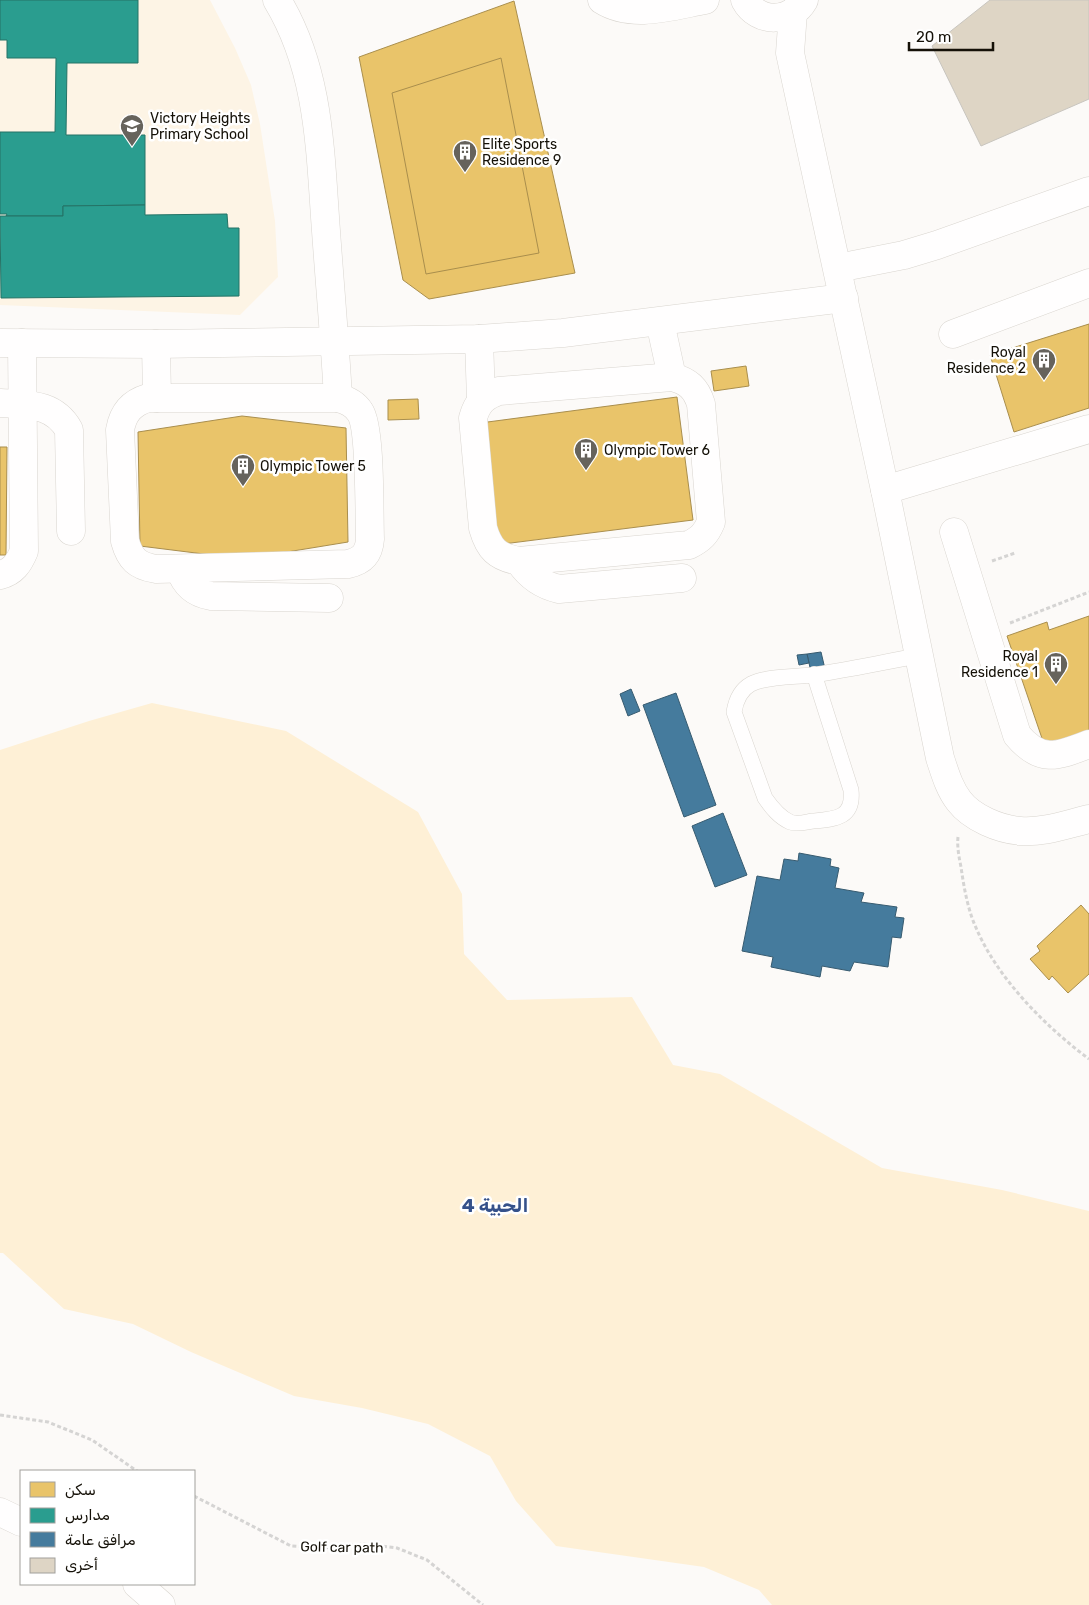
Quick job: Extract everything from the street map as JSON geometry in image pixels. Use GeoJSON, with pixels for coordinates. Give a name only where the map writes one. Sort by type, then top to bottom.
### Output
{"type":"FeatureCollection","features":[{"type":"Feature","properties":{"kind":"street"},"geometry":{"type":"LineString","coordinates":[[277,0],[287,17],[308,70],[319,125],[338,398]]}},
{"type":"Feature","properties":{"kind":"street"},"geometry":{"type":"LineString","coordinates":[[602,0],[610,5],[633,10],[658,8],[704,0]]}},
{"type":"Feature","properties":{"kind":"street"},"geometry":{"type":"LineString","coordinates":[[710,0],[751,6],[774,18],[784,17],[798,6]]}},
{"type":"Feature","properties":{"kind":"street"},"geometry":{"type":"LineString","coordinates":[[751,6],[790,53]]}},
{"type":"Feature","properties":{"kind":"street"},"geometry":{"type":"LineString","coordinates":[[798,6],[790,53],[838,268],[940,758],[947,780],[959,801],[977,816],[998,826],[1021,831],[1045,829],[1089,819]]}},
{"type":"Feature","properties":{"kind":"street"},"geometry":{"type":"LineString","coordinates":[[838,268],[904,255],[937,246],[1089,191]]}},
{"type":"Feature","properties":{"kind":"street"},"geometry":{"type":"LineString","coordinates":[[952,334],[1089,282]]}},
{"type":"Feature","properties":{"kind":"street"},"geometry":{"type":"LineString","coordinates":[[0,575],[14,569],[24,551],[12,404],[11,343],[156,344],[479,338],[563,333],[844,298]]}},
{"type":"Feature","properties":{"kind":"street"},"geometry":{"type":"LineString","coordinates":[[660,322],[672,377]]}},
{"type":"Feature","properties":{"kind":"street"},"geometry":{"type":"LineString","coordinates":[[479,338],[481,400]]}},
{"type":"Feature","properties":{"kind":"street"},"geometry":{"type":"LineString","coordinates":[[156,344],[157,398]]}},
{"type":"Feature","properties":{"kind":"street"},"geometry":{"type":"LineString","coordinates":[[672,377],[682,379],[691,385],[698,394],[701,404],[711,522],[707,532],[699,540],[689,545],[519,561],[506,558],[494,551],[486,541],[483,528],[473,418],[481,400],[489,394],[499,391],[672,377]]}},
{"type":"Feature","properties":{"kind":"street"},"geometry":{"type":"LineString","coordinates":[[148,398],[338,398],[347,400],[360,412],[366,430],[370,546],[362,559],[348,564],[156,569],[144,567],[132,557],[125,541],[120,430],[125,413],[139,401],[148,398]]}},
{"type":"Feature","properties":{"kind":"street"},"geometry":{"type":"LineString","coordinates":[[12,404],[48,410],[58,415],[69,430],[71,532]]}},
{"type":"Feature","properties":{"kind":"street"},"geometry":{"type":"LineString","coordinates":[[885,490],[1089,429]]}},
{"type":"Feature","properties":{"kind":"street"},"geometry":{"type":"LineString","coordinates":[[954,532],[1017,735],[1027,746],[1040,753],[1054,755],[1089,744]]}},
{"type":"Feature","properties":{"kind":"street"},"geometry":{"type":"LineString","coordinates":[[519,561],[524,570],[536,580],[559,590],[682,578]]}},
{"type":"Feature","properties":{"kind":"street"},"geometry":{"type":"LineString","coordinates":[[180,569],[188,585],[202,594],[211,596],[329,598]]}},
{"type":"Feature","properties":{"kind":"street"},"geometry":{"type":"LineString","coordinates":[[0,1512],[20,1522]]}},
{"type":"Feature","properties":{"kind":"street"},"geometry":{"type":"LineString","coordinates":[[138,1585],[160,1605]]}},
{"type":"Feature","properties":{"kind":"lane"},"geometry":{"type":"LineString","coordinates":[[814,674],[851,790],[852,799],[850,808],[843,815],[835,819],[793,823],[782,818],[772,809],[765,798],[734,712],[736,700],[742,690],[762,680],[814,674],[918,656]]}},
{"type":"Feature","properties":{"kind":"path"},"geometry":{"type":"LineString","coordinates":[[986,633],[1089,592]]}},
{"type":"Feature","properties":{"kind":"path"},"geometry":{"type":"LineString","coordinates":[[959,801],[958,845],[964,888],[977,930],[998,968],[1026,1002],[1071,1046],[1089,1059]]}},
{"type":"Feature","properties":{"kind":"path"},"geometry":{"type":"LineString","coordinates":[[0,1415],[48,1422],[66,1429],[92,1440],[136,1470]]}},
{"type":"Feature","properties":{"kind":"path","name":"Golf car path"},"geometry":{"type":"LineString","coordinates":[[195,1497],[291,1546],[323,1548],[364,1544],[397,1548],[427,1560],[483,1605]]}},
{"type":"Feature","properties":{"kind":"shaded area","name":"Victory Heights Primary School"},"geometry":{"type":"Polygon","coordinates":[[[0,0],[210,0],[235,48],[251,85],[260,124],[275,221],[278,277],[240,315],[0,305],[0,0]]]}},
{"type":"Feature","properties":{"kind":"shaded area"},"geometry":{"type":"Polygon","coordinates":[[[152,703],[286,731],[418,812],[462,894],[464,954],[507,1000],[632,997],[673,1065],[720,1074],[882,1168],[1002,1190],[1089,1211],[1089,1605],[772,1605],[759,1590],[704,1567],[556,1546],[516,1501],[490,1456],[428,1424],[362,1408],[294,1396],[191,1352],[133,1324],[64,1309],[3,1253],[0,1253],[0,750],[152,703]]]}},
{"type":"Feature","properties":{"kind":"building: سكن"},"geometry":{"type":"Polygon","coordinates":[[[514,1],[575,273],[429,299],[403,280],[359,57],[514,1]]]}},
{"type":"Feature","properties":{"kind":"building: سكن","name":"Elite Sports Residence 9"},"geometry":{"type":"Polygon","coordinates":[[[501,58],[539,253],[426,274],[392,93],[501,58]]]}},
{"type":"Feature","properties":{"kind":"building: سكن","name":"Royal Residence 2"},"geometry":{"type":"Polygon","coordinates":[[[1089,324],[1089,408],[1014,432],[990,355],[1089,324]]]}},
{"type":"Feature","properties":{"kind":"building: سكن"},"geometry":{"type":"Polygon","coordinates":[[[746,366],[749,386],[714,391],[711,371],[746,366]]]}},
{"type":"Feature","properties":{"kind":"building: سكن","name":"Olympic Tower 6"},"geometry":{"type":"Polygon","coordinates":[[[677,397],[693,520],[495,545],[480,423],[677,397]]]}},
{"type":"Feature","properties":{"kind":"building: سكن"},"geometry":{"type":"Polygon","coordinates":[[[418,399],[419,419],[388,420],[388,400],[418,399]]]}},
{"type":"Feature","properties":{"kind":"building: سكن","name":"Olympic Tower 5"},"geometry":{"type":"Polygon","coordinates":[[[242,416],[346,428],[348,542],[244,559],[140,546],[138,432],[242,416]]]}},
{"type":"Feature","properties":{"kind":"building: سكن"},"geometry":{"type":"Polygon","coordinates":[[[0,447],[7,447],[6,555],[0,555],[0,447]]]}},
{"type":"Feature","properties":{"kind":"building: سكن","name":"Royal Residence 1"},"geometry":{"type":"Polygon","coordinates":[[[1089,616],[1089,734],[1046,750],[1007,636],[1047,622],[1049,630],[1089,616]]]}},
{"type":"Feature","properties":{"kind":"building: سكن"},"geometry":{"type":"Polygon","coordinates":[[[1081,905],[1089,914],[1089,974],[1068,993],[1052,976],[1049,980],[1030,959],[1040,951],[1037,946],[1081,905]]]}},
{"type":"Feature","properties":{"kind":"building: مدارس"},"geometry":{"type":"Polygon","coordinates":[[[0,0],[138,0],[138,63],[67,63],[66,135],[145,135],[145,205],[63,206],[63,216],[6,216],[7,214],[0,214],[0,132],[55,132],[56,58],[7,58],[7,40],[0,40],[0,0]]]}},
{"type":"Feature","properties":{"kind":"building: مدارس"},"geometry":{"type":"Polygon","coordinates":[[[145,205],[145,215],[227,214],[228,228],[239,228],[239,296],[1,298],[0,216],[63,216],[63,206],[145,205]]]}},
{"type":"Feature","properties":{"kind":"building: مرافق عامة"},"geometry":{"type":"Polygon","coordinates":[[[821,652],[825,669],[811,672],[807,654],[821,652]]]}},
{"type":"Feature","properties":{"kind":"building: مرافق عامة"},"geometry":{"type":"Polygon","coordinates":[[[807,654],[809,663],[799,665],[797,655],[807,654]]]}},
{"type":"Feature","properties":{"kind":"building: مرافق عامة"},"geometry":{"type":"Polygon","coordinates":[[[631,689],[640,711],[628,716],[620,694],[631,689]]]}},
{"type":"Feature","properties":{"kind":"building: مرافق عامة"},"geometry":{"type":"Polygon","coordinates":[[[676,693],[716,805],[684,817],[643,705],[676,693]]]}},
{"type":"Feature","properties":{"kind":"building: مرافق عامة"},"geometry":{"type":"Polygon","coordinates":[[[723,813],[747,875],[715,887],[692,826],[723,813]]]}},
{"type":"Feature","properties":{"kind":"building: مرافق عامة"},"geometry":{"type":"Polygon","coordinates":[[[799,853],[831,859],[830,866],[839,868],[835,888],[864,893],[861,902],[897,907],[895,917],[904,918],[901,938],[892,937],[888,967],[854,962],[850,971],[822,966],[820,977],[771,967],[773,957],[742,951],[757,876],[780,880],[784,859],[798,861],[799,853]]]}},
{"type":"Feature","properties":{"kind":"building: أخرى"},"geometry":{"type":"Polygon","coordinates":[[[990,0],[1089,0],[1089,99],[981,146],[932,46],[990,0]]]}},
{"type":"Feature","properties":{"kind":"place","name":"Victory Heights Primary School"},"geometry":{"type":"Point","coordinates":[132,147]}},
{"type":"Feature","properties":{"kind":"place","name":"Elite Sports Residence 9"},"geometry":{"type":"Point","coordinates":[465,173]}},
{"type":"Feature","properties":{"kind":"place","name":"Royal Residence 2"},"geometry":{"type":"Point","coordinates":[1044,381]}},
{"type":"Feature","properties":{"kind":"place","name":"Olympic Tower 6"},"geometry":{"type":"Point","coordinates":[586,471]}},
{"type":"Feature","properties":{"kind":"place","name":"Olympic Tower 5"},"geometry":{"type":"Point","coordinates":[243,487]}},
{"type":"Feature","properties":{"kind":"place","name":"Royal Residence 1"},"geometry":{"type":"Point","coordinates":[1056,685]}},
{"type":"Feature","properties":{"kind":"district","name":"الحبية 4"},"geometry":{"type":"Point","coordinates":[495,1205]}}]}
